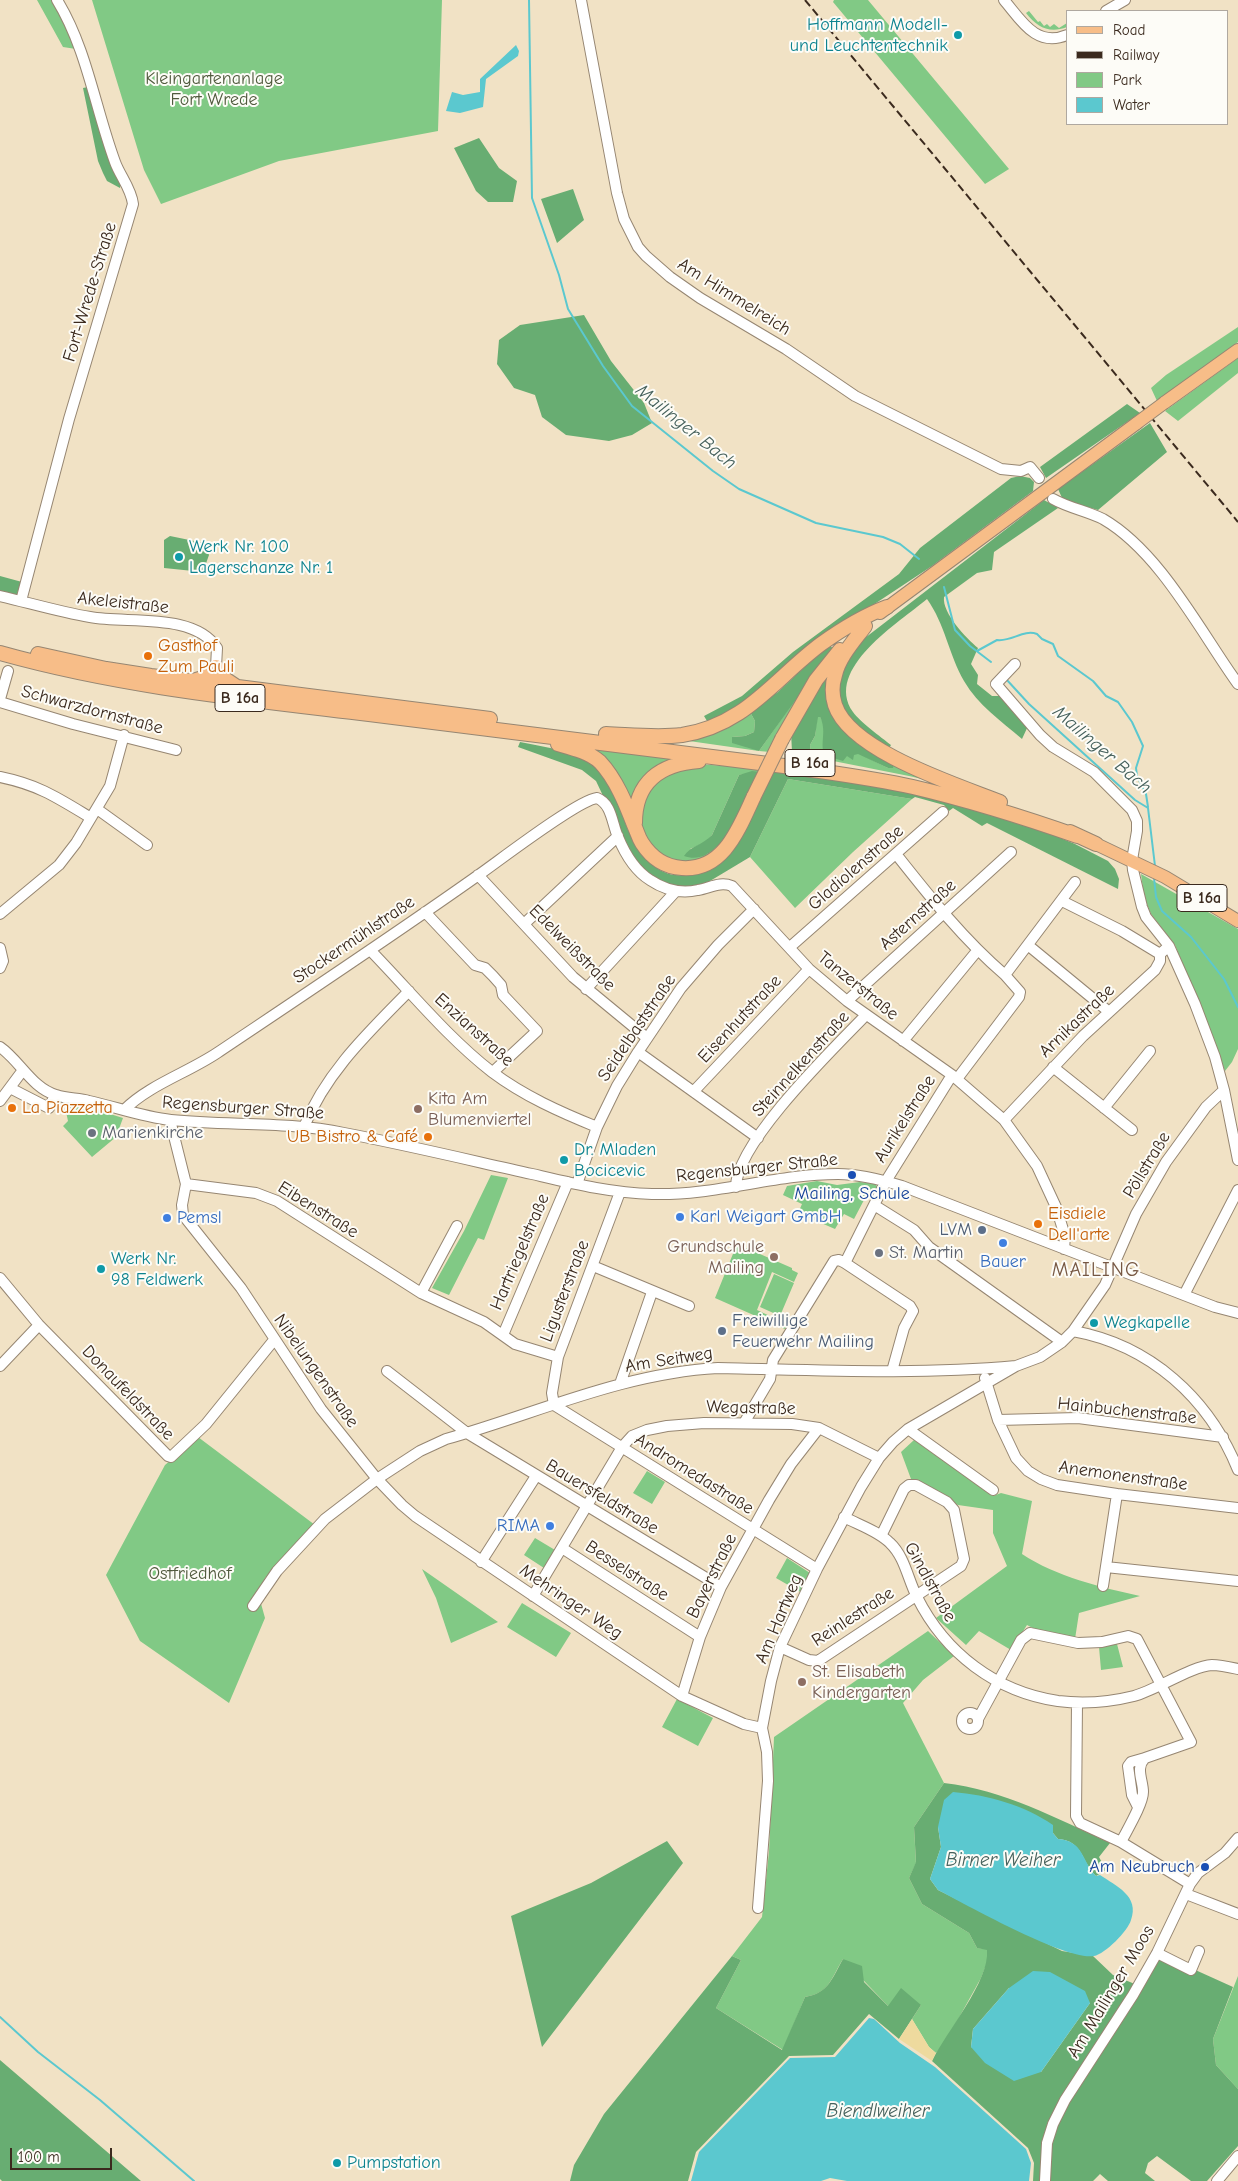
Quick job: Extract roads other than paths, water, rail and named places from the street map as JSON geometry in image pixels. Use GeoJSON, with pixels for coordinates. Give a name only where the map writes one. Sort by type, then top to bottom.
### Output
{"type":"FeatureCollection","features":[{"type":"Feature","properties":{"kind":"highway"},"geometry":{"type":"LineString","coordinates":[[606,734],[665,736],[706,729],[728,720],[770,691],[820,645],[865,615],[887,607]]}},
{"type":"Feature","properties":{"kind":"highway"},"geometry":{"type":"LineString","coordinates":[[482,728],[572,748],[599,761],[617,787],[642,842],[657,860],[678,868],[695,868],[715,860],[738,832],[782,739],[816,680],[837,652],[864,626]]}},
{"type":"Feature","properties":{"kind":"highway"},"geometry":{"type":"LineString","coordinates":[[864,626],[839,662],[835,673],[833,691],[835,705],[845,723],[867,742],[896,759],[1012,807]]}},
{"type":"Feature","properties":{"kind":"highway","name":"B 16a"},"geometry":{"type":"LineString","coordinates":[[0,644],[64,661],[192,681],[606,734],[870,771],[1012,807],[1096,844]]}},
{"type":"Feature","properties":{"kind":"highway","name":"B 16a"},"geometry":{"type":"LineString","coordinates":[[0,653],[56,669],[119,681],[221,696],[726,758],[911,787],[1009,813],[1077,836]]}},
{"type":"Feature","properties":{"kind":"highway"},"geometry":{"type":"LineString","coordinates":[[192,681],[206,677],[216,666],[225,679],[238,687]]}},
{"type":"Feature","properties":{"kind":"highway"},"geometry":{"type":"LineString","coordinates":[[635,827],[635,815],[640,797],[644,788],[658,772],[678,763],[726,758]]}},
{"type":"Feature","properties":{"kind":"main road"},"geometry":{"type":"LineString","coordinates":[[864,626],[887,607],[1238,350]]}},
{"type":"Feature","properties":{"kind":"main road","name":"B 16a"},"geometry":{"type":"LineString","coordinates":[[1096,844],[1165,877],[1238,921]]}},
{"type":"Feature","properties":{"kind":"street","name":"Fort-Wrede-Straße"},"geometry":{"type":"LineString","coordinates":[[21,601],[69,419],[133,204],[130,192],[115,164],[77,38],[57,0]]}},
{"type":"Feature","properties":{"kind":"street","name":"Am Himmelreich"},"geometry":{"type":"LineString","coordinates":[[581,0],[617,193],[627,225],[646,256],[700,298],[786,349],[854,396],[1001,469],[1021,471],[1030,467],[1039,478]]}},
{"type":"Feature","properties":{"kind":"street"},"geometry":{"type":"LineString","coordinates":[[1004,0],[1032,32],[1054,39],[1066,35]]}},
{"type":"Feature","properties":{"kind":"street"},"geometry":{"type":"LineString","coordinates":[[1108,10],[1125,0]]}},
{"type":"Feature","properties":{"kind":"street"},"geometry":{"type":"LineString","coordinates":[[1053,499],[1104,520],[1148,558],[1167,580],[1238,684]]}},
{"type":"Feature","properties":{"kind":"street","name":"Akeleistraße"},"geometry":{"type":"LineString","coordinates":[[0,596],[94,618],[148,621],[194,629],[210,639],[217,648],[216,666]]}},
{"type":"Feature","properties":{"kind":"street"},"geometry":{"type":"LineString","coordinates":[[1015,664],[996,684],[1040,735],[1053,747],[1094,772],[1128,803],[1135,815],[1137,831],[1132,860],[1137,888],[1146,917],[1169,946],[1195,1004],[1215,1057],[1224,1090],[1238,1160]]}},
{"type":"Feature","properties":{"kind":"street"},"geometry":{"type":"LineString","coordinates":[[0,701],[8,670]]}},
{"type":"Feature","properties":{"kind":"street","name":"Schwarzdornstraße"},"geometry":{"type":"LineString","coordinates":[[0,701],[73,724],[176,750]]}},
{"type":"Feature","properties":{"kind":"street"},"geometry":{"type":"LineString","coordinates":[[0,914],[59,865],[110,786],[124,736]]}},
{"type":"Feature","properties":{"kind":"street"},"geometry":{"type":"LineString","coordinates":[[0,777],[31,784],[94,813],[147,845]]}},
{"type":"Feature","properties":{"kind":"street","name":"Stockermühlstraße"},"geometry":{"type":"LineString","coordinates":[[124,1110],[136,1099],[212,1056],[591,798],[602,800]]}},
{"type":"Feature","properties":{"kind":"street","name":"Tanzerstraße"},"geometry":{"type":"LineString","coordinates":[[602,800],[607,805],[618,836],[632,864],[639,872],[664,888],[676,891],[697,891],[726,884],[738,891],[810,969],[847,1001],[865,1016],[954,1077],[1004,1120],[1038,1166],[1056,1207],[1065,1236],[1064,1249]]}},
{"type":"Feature","properties":{"kind":"street","name":"Gladiolenstraße"},"geometry":{"type":"LineString","coordinates":[[790,947],[943,812]]}},
{"type":"Feature","properties":{"kind":"street"},"geometry":{"type":"LineString","coordinates":[[524,924],[618,836]]}},
{"type":"Feature","properties":{"kind":"street","name":"Asternstraße"},"geometry":{"type":"LineString","coordinates":[[847,1001],[1011,852]]}},
{"type":"Feature","properties":{"kind":"street"},"geometry":{"type":"LineString","coordinates":[[896,854],[943,914],[977,951],[1005,975],[1029,946],[1075,882]]}},
{"type":"Feature","properties":{"kind":"street","name":"Edelweißstraße"},"geometry":{"type":"LineString","coordinates":[[478,875],[586,989],[647,1038]]}},
{"type":"Feature","properties":{"kind":"street"},"geometry":{"type":"LineString","coordinates":[[586,989],[676,891]]}},
{"type":"Feature","properties":{"kind":"street"},"geometry":{"type":"LineString","coordinates":[[1062,901],[1122,931],[1160,954]]}},
{"type":"Feature","properties":{"kind":"street","name":"Seidelbaststraße"},"geometry":{"type":"LineString","coordinates":[[572,1183],[617,1086],[647,1038],[681,988],[718,945],[754,909]]}},
{"type":"Feature","properties":{"kind":"street"},"geometry":{"type":"LineString","coordinates":[[425,912],[475,966],[485,968],[493,976],[501,985],[503,995],[537,1031],[493,1072]]}},
{"type":"Feature","properties":{"kind":"street"},"geometry":{"type":"LineString","coordinates":[[1029,946],[1108,1012]]}},
{"type":"Feature","properties":{"kind":"street","name":"Arnikastraße"},"geometry":{"type":"LineString","coordinates":[[1004,1120],[1108,1012],[1154,970],[1160,961],[1160,954],[1169,946]]}},
{"type":"Feature","properties":{"kind":"street"},"geometry":{"type":"LineString","coordinates":[[0,948],[2,960],[0,968]]}},
{"type":"Feature","properties":{"kind":"street","name":"Enzianstraße"},"geometry":{"type":"LineString","coordinates":[[370,950],[457,1041],[493,1072],[550,1106],[597,1127]]}},
{"type":"Feature","properties":{"kind":"street"},"geometry":{"type":"LineString","coordinates":[[903,1041],[977,951]]}},
{"type":"Feature","properties":{"kind":"street","name":"Eisenhutstraße"},"geometry":{"type":"LineString","coordinates":[[694,1092],[810,969]]}},
{"type":"Feature","properties":{"kind":"street","name":"Aurikelstraße"},"geometry":{"type":"LineString","coordinates":[[845,1263],[886,1181],[954,1077],[1019,997],[1020,992],[1016,985],[1005,975]]}},
{"type":"Feature","properties":{"kind":"street"},"geometry":{"type":"LineString","coordinates":[[304,1127],[321,1093],[343,1061],[409,990]]}},
{"type":"Feature","properties":{"kind":"street","name":"Steinnelkenstraße"},"geometry":{"type":"LineString","coordinates":[[736,1187],[738,1174],[758,1138],[780,1108],[865,1016]]}},
{"type":"Feature","properties":{"kind":"street"},"geometry":{"type":"LineString","coordinates":[[0,1047],[36,1083],[55,1095],[48,1108],[10,1088]]}},
{"type":"Feature","properties":{"kind":"street"},"geometry":{"type":"LineString","coordinates":[[1104,1108],[1150,1051]]}},
{"type":"Feature","properties":{"kind":"street"},"geometry":{"type":"LineString","coordinates":[[638,1052],[758,1138]]}},
{"type":"Feature","properties":{"kind":"street"},"geometry":{"type":"LineString","coordinates":[[1053,1067],[1132,1130]]}},
{"type":"Feature","properties":{"kind":"street"},"geometry":{"type":"LineString","coordinates":[[0,1101],[23,1070]]}},
{"type":"Feature","properties":{"kind":"street","name":"Pöllstraße"},"geometry":{"type":"LineString","coordinates":[[1112,1267],[1136,1214],[1166,1162],[1206,1107],[1224,1090]]}},
{"type":"Feature","properties":{"kind":"street","name":"Regensburger Straße"},"geometry":{"type":"LineString","coordinates":[[55,1095],[88,1100],[170,1120],[304,1127],[342,1132],[620,1192],[673,1194],[706,1192],[819,1174],[852,1175],[886,1181],[1215,1307],[1238,1313]]}},
{"type":"Feature","properties":{"kind":"street","name":"Nibelungenstraße"},"geometry":{"type":"LineString","coordinates":[[170,1120],[186,1184],[182,1205],[183,1215],[241,1288],[321,1410],[377,1479]]}},
{"type":"Feature","properties":{"kind":"street","name":"Hartriegelstraße"},"geometry":{"type":"LineString","coordinates":[[503,1335],[572,1183]]}},
{"type":"Feature","properties":{"kind":"street","name":"Eibenstraße"},"geometry":{"type":"LineString","coordinates":[[186,1184],[256,1193],[277,1201],[421,1293],[484,1322],[515,1344],[558,1357]]}},
{"type":"Feature","properties":{"kind":"street"},"geometry":{"type":"LineString","coordinates":[[1184,1295],[1238,1190]]}},
{"type":"Feature","properties":{"kind":"street","name":"Ligusterstraße"},"geometry":{"type":"LineString","coordinates":[[554,1405],[552,1393],[558,1357],[620,1192]]}},
{"type":"Feature","properties":{"kind":"street"},"geometry":{"type":"LineString","coordinates":[[874,1205],[914,1230],[929,1247],[1062,1342]]}},
{"type":"Feature","properties":{"kind":"street"},"geometry":{"type":"LineString","coordinates":[[421,1293],[457,1226]]}},
{"type":"Feature","properties":{"kind":"street"},"geometry":{"type":"LineString","coordinates":[[744,1423],[770,1379],[773,1360],[834,1261],[839,1260],[845,1263],[910,1306],[913,1311],[904,1328],[892,1370]]}},
{"type":"Feature","properties":{"kind":"street"},"geometry":{"type":"LineString","coordinates":[[593,1266],[688,1306]]}},
{"type":"Feature","properties":{"kind":"street","name":"Am Hartweg"},"geometry":{"type":"LineString","coordinates":[[758,1908],[768,1781],[767,1752],[762,1728],[771,1681],[780,1648],[844,1517],[879,1458],[893,1442],[908,1429],[1016,1366],[1040,1357],[1062,1342],[1073,1331],[1105,1284],[1112,1267]]}},
{"type":"Feature","properties":{"kind":"street","name":"Donaufeldstraße"},"geometry":{"type":"LineString","coordinates":[[0,1278],[39,1324],[170,1457],[206,1424],[274,1340]]}},
{"type":"Feature","properties":{"kind":"street"},"geometry":{"type":"LineString","coordinates":[[620,1384],[652,1292]]}},
{"type":"Feature","properties":{"kind":"street"},"geometry":{"type":"LineString","coordinates":[[0,1366],[39,1324]]}},
{"type":"Feature","properties":{"kind":"street"},"geometry":{"type":"LineString","coordinates":[[1073,1331],[1112,1340],[1154,1365],[1196,1399],[1222,1437],[1238,1470]]}},
{"type":"Feature","properties":{"kind":"street","name":"Am Seitweg"},"geometry":{"type":"LineString","coordinates":[[377,1479],[420,1451],[446,1439],[620,1384],[689,1370],[980,1369],[1016,1366]]}},
{"type":"Feature","properties":{"kind":"street","name":"Anemonenstraße"},"geometry":{"type":"LineString","coordinates":[[980,1369],[987,1383],[998,1420],[1016,1458],[1028,1472],[1058,1485],[1238,1508]]}},
{"type":"Feature","properties":{"kind":"street","name":"Bauersfeldstraße"},"geometry":{"type":"LineString","coordinates":[[387,1371],[467,1433],[721,1587]]}},
{"type":"Feature","properties":{"kind":"street","name":"Andromedastraße"},"geometry":{"type":"LineString","coordinates":[[554,1405],[817,1569]]}},
{"type":"Feature","properties":{"kind":"street","name":"Hainbuchenstraße"},"geometry":{"type":"LineString","coordinates":[[998,1420],[1078,1418],[1222,1437]]}},
{"type":"Feature","properties":{"kind":"street","name":"Wegastraße"},"geometry":{"type":"LineString","coordinates":[[622,1447],[632,1436],[647,1430],[667,1426],[704,1423],[792,1424],[819,1428],[879,1458]]}},
{"type":"Feature","properties":{"kind":"street","name":"Bayerstraße"},"geometry":{"type":"LineString","coordinates":[[682,1696],[700,1637],[721,1587],[791,1464],[819,1428]]}},
{"type":"Feature","properties":{"kind":"street"},"geometry":{"type":"LineString","coordinates":[[908,1429],[993,1490]]}},
{"type":"Feature","properties":{"kind":"street"},"geometry":{"type":"LineString","coordinates":[[533,1596],[588,1507],[622,1447]]}},
{"type":"Feature","properties":{"kind":"street"},"geometry":{"type":"LineString","coordinates":[[481,1562],[536,1476]]}},
{"type":"Feature","properties":{"kind":"street"},"geometry":{"type":"LineString","coordinates":[[253,1606],[277,1571],[325,1519],[377,1479]]}},
{"type":"Feature","properties":{"kind":"street","name":"Mehringer Weg"},"geometry":{"type":"LineString","coordinates":[[377,1479],[402,1505],[481,1562],[682,1696],[744,1724],[762,1728]]}},
{"type":"Feature","properties":{"kind":"street"},"geometry":{"type":"LineString","coordinates":[[881,1536],[904,1489],[909,1485],[916,1485],[940,1498],[947,1502],[954,1510],[964,1559],[961,1566],[916,1596]]}},
{"type":"Feature","properties":{"kind":"street"},"geometry":{"type":"LineString","coordinates":[[1103,1586],[1117,1494]]}},
{"type":"Feature","properties":{"kind":"street","name":"Gindlstraße"},"geometry":{"type":"LineString","coordinates":[[844,1517],[881,1536],[890,1543],[900,1555],[916,1596],[929,1619],[957,1653],[976,1669],[999,1682],[1039,1697],[1077,1703],[1134,1696],[1162,1686],[1198,1668],[1211,1665],[1238,1669]]}},
{"type":"Feature","properties":{"kind":"street","name":"Besselstraße"},"geometry":{"type":"LineString","coordinates":[[562,1548],[700,1637]]}},
{"type":"Feature","properties":{"kind":"street"},"geometry":{"type":"LineString","coordinates":[[1106,1567],[1238,1581]]}},
{"type":"Feature","properties":{"kind":"street","name":"Reinlestraße"},"geometry":{"type":"LineString","coordinates":[[780,1648],[809,1660],[818,1661],[916,1596]]}},
{"type":"Feature","properties":{"kind":"street"},"geometry":{"type":"LineString","coordinates":[[978,1719],[1021,1640],[1030,1633],[1078,1643],[1133,1636],[1141,1643],[1191,1742],[1144,1758],[1139,1768],[1144,1793],[1121,1842]]}},
{"type":"Feature","properties":{"kind":"street"},"geometry":{"type":"LineString","coordinates":[[1077,1703],[1076,1816],[1080,1823],[1121,1842],[1188,1889],[1238,1914]]}},
{"type":"Feature","properties":{"kind":"street","name":"Am Mailinger Moos"},"geometry":{"type":"LineString","coordinates":[[1045,2181],[1047,2143],[1053,2124],[1065,2100],[1157,1953],[1188,1889],[1198,1873],[1238,1838]]}},
{"type":"Feature","properties":{"kind":"street"},"geometry":{"type":"LineString","coordinates":[[1157,1953],[1191,1970],[1199,1951]]}},
{"type":"Feature","properties":{"kind":"street"},"geometry":{"type":"LineString","coordinates":[[1217,2181],[1238,2156]]}},
{"type":"Feature","properties":{"kind":"water"},"geometry":{"type":"Polygon","coordinates":[[[516,45],[519,51],[518,56],[486,79],[483,107],[460,113],[446,111],[452,92],[463,95],[480,92],[480,79],[516,45]]]}},
{"type":"Feature","properties":{"kind":"water","name":"Birner Weiher"},"geometry":{"type":"Polygon","coordinates":[[[953,1792],[1005,1802],[1030,1812],[1053,1825],[1053,1833],[1058,1839],[1073,1843],[1096,1876],[1100,1875],[1113,1883],[1129,1898],[1133,1912],[1129,1925],[1121,1936],[1110,1947],[1099,1954],[1094,1956],[1080,1955],[1040,1941],[938,1890],[930,1879],[941,1847],[938,1827],[944,1800],[953,1792]]]}},
{"type":"Feature","properties":{"kind":"water"},"geometry":{"type":"Polygon","coordinates":[[[1033,1971],[1050,1972],[1085,1991],[1090,2003],[1041,2072],[1014,2081],[985,2063],[971,2047],[973,2029],[1009,1988],[1033,1971]]]}},
{"type":"Feature","properties":{"kind":"water","name":"Biendlweiher"},"geometry":{"type":"Polygon","coordinates":[[[869,2018],[874,2019],[900,2043],[935,2067],[1026,2149],[1031,2163],[1029,2181],[847,2181],[830,2178],[821,2181],[691,2181],[699,2152],[790,2058],[835,2057],[869,2018]]]}},
{"type":"Feature","properties":{"kind":"waterway","name":"Mailinger Bach"},"geometry":{"type":"LineString","coordinates":[[529,0],[532,198],[559,275],[568,309],[603,366],[632,406],[713,471],[739,489],[816,523],[883,537],[900,544],[919,559]]}},
{"type":"Feature","properties":{"kind":"waterway","name":"Mailinger Bach"},"geometry":{"type":"LineString","coordinates":[[944,587],[955,630],[970,646],[991,662]]}},
{"type":"Feature","properties":{"kind":"waterway"},"geometry":{"type":"LineString","coordinates":[[977,651],[997,640],[1008,639],[1027,633],[1037,634],[1042,639],[1053,644],[1058,656],[1093,681],[1106,696],[1118,702],[1132,722],[1143,746],[1136,768],[1137,776],[1146,794],[1148,807]]}},
{"type":"Feature","properties":{"kind":"waterway","name":"Mailinger Bach"},"geometry":{"type":"LineString","coordinates":[[1006,679],[1029,704],[1135,800],[1148,808],[1155,866]]}},
{"type":"Feature","properties":{"kind":"waterway","name":"Mailinger Bach"},"geometry":{"type":"LineString","coordinates":[[1154,878],[1156,897],[1162,911],[1191,937],[1224,979],[1238,1007]]}},
{"type":"Feature","properties":{"kind":"waterway"},"geometry":{"type":"LineString","coordinates":[[0,2017],[38,2052],[100,2100],[194,2181]]}},
{"type":"Feature","properties":{"kind":"railway"},"geometry":{"type":"LineString","coordinates":[[805,0],[1238,522]]}},
{"type":"Feature","properties":{"kind":"place","name":"Hoffmann Modell- und Leuchtentechnik"},"geometry":{"type":"Point","coordinates":[958,35]}},
{"type":"Feature","properties":{"kind":"place","name":"Werk Nr. 100 Lagerschanze Nr. 1"},"geometry":{"type":"Point","coordinates":[179,557]}},
{"type":"Feature","properties":{"kind":"place","name":"Gasthof Zum Pauli"},"geometry":{"type":"Point","coordinates":[148,656]}},
{"type":"Feature","properties":{"kind":"place","name":"La Piazzetta"},"geometry":{"type":"Point","coordinates":[12,1108]}},
{"type":"Feature","properties":{"kind":"place","name":"Kita Am Blumenviertel"},"geometry":{"type":"Point","coordinates":[418,1109]}},
{"type":"Feature","properties":{"kind":"place","name":"Marienkirche"},"geometry":{"type":"Point","coordinates":[92,1133]}},
{"type":"Feature","properties":{"kind":"place","name":"UB Bistro & Café"},"geometry":{"type":"Point","coordinates":[428,1137]}},
{"type":"Feature","properties":{"kind":"place","name":"Dr. Mladen Bocicevic"},"geometry":{"type":"Point","coordinates":[564,1160]}},
{"type":"Feature","properties":{"kind":"place","name":"Mailing, Schule"},"geometry":{"type":"Point","coordinates":[852,1175]}},
{"type":"Feature","properties":{"kind":"place","name":"Karl Weigart GmbH"},"geometry":{"type":"Point","coordinates":[680,1217]}},
{"type":"Feature","properties":{"kind":"place","name":"Pemsl"},"geometry":{"type":"Point","coordinates":[167,1218]}},
{"type":"Feature","properties":{"kind":"place","name":"Eisdiele Dell'arte"},"geometry":{"type":"Point","coordinates":[1038,1224]}},
{"type":"Feature","properties":{"kind":"place","name":"LVM"},"geometry":{"type":"Point","coordinates":[982,1230]}},
{"type":"Feature","properties":{"kind":"place","name":"Bauer"},"geometry":{"type":"Point","coordinates":[1003,1243]}},
{"type":"Feature","properties":{"kind":"place","name":"St. Martin"},"geometry":{"type":"Point","coordinates":[879,1253]}},
{"type":"Feature","properties":{"kind":"place","name":"Grundschule Mailing"},"geometry":{"type":"Point","coordinates":[774,1257]}},
{"type":"Feature","properties":{"kind":"place","name":"Werk Nr. 98 Feldwerk"},"geometry":{"type":"Point","coordinates":[101,1269]}},
{"type":"Feature","properties":{"kind":"place","name":"Wegkapelle"},"geometry":{"type":"Point","coordinates":[1094,1323]}},
{"type":"Feature","properties":{"kind":"place","name":"Freiwillige Feuerwehr Mailing"},"geometry":{"type":"Point","coordinates":[722,1331]}},
{"type":"Feature","properties":{"kind":"place","name":"RIMA"},"geometry":{"type":"Point","coordinates":[550,1526]}},
{"type":"Feature","properties":{"kind":"place","name":"St. Elisabeth Kindergarten"},"geometry":{"type":"Point","coordinates":[802,1682]}},
{"type":"Feature","properties":{"kind":"place","name":"Am Neubruch"},"geometry":{"type":"Point","coordinates":[1205,1867]}},
{"type":"Feature","properties":{"kind":"place","name":"Pumpstation"},"geometry":{"type":"Point","coordinates":[337,2163]}},
{"type":"Feature","properties":{"kind":"district","name":"MAILING"},"geometry":{"type":"Point","coordinates":[1096,1270]}},
{"type":"Feature","properties":{"kind":"park label","name":"Kleingartenanlage Fort Wrede"},"geometry":{"type":"Point","coordinates":[214,89]}},
{"type":"Feature","properties":{"kind":"park label","name":"Ostfriedhof"},"geometry":{"type":"Point","coordinates":[190,1574]}}]}
